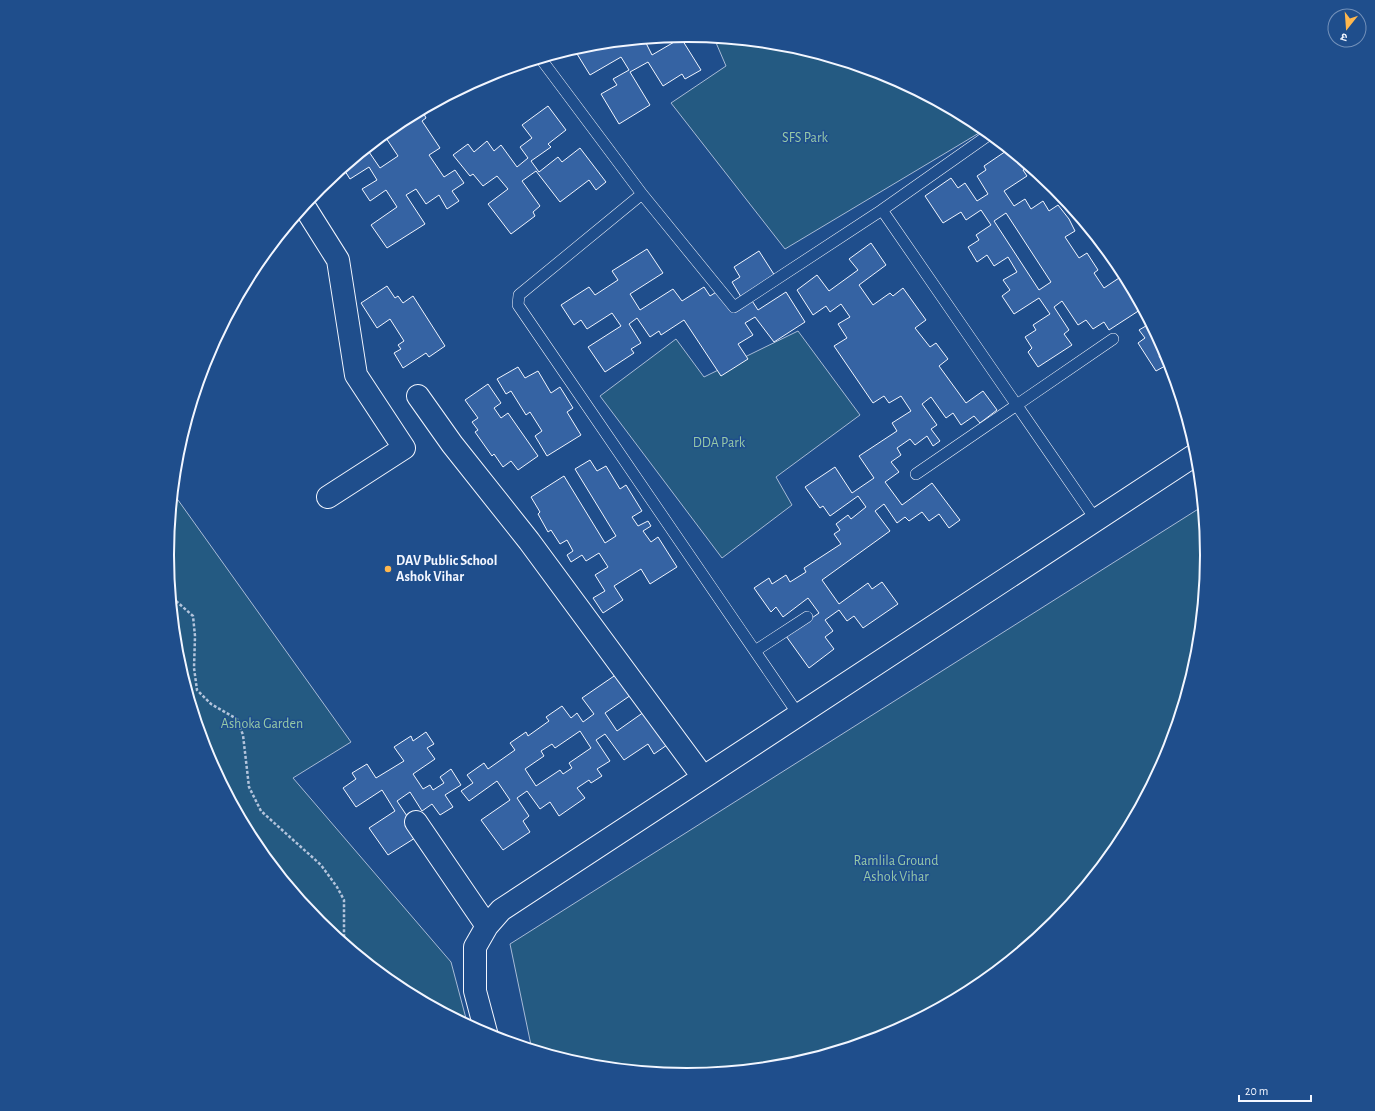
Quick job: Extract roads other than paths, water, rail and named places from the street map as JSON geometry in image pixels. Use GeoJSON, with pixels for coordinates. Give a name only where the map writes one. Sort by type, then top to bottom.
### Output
{"type":"FeatureCollection","features":[{"type":"Feature","properties":{"kind":"street"},"geometry":{"type":"LineString","coordinates":[[307,211],[338,260],[356,375],[404,448],[328,497]]}},
{"type":"Feature","properties":{"kind":"street"},"geometry":{"type":"LineString","coordinates":[[418,396],[452,444],[529,541],[703,777]]}},
{"type":"Feature","properties":{"kind":"street"},"geometry":{"type":"LineString","coordinates":[[484,1027],[476,997],[474,970],[475,947],[487,926],[501,910],[1191,457]]}},
{"type":"Feature","properties":{"kind":"street"},"geometry":{"type":"LineString","coordinates":[[416,822],[487,926]]}},
{"type":"Feature","properties":{"kind":"lane"},"geometry":{"type":"LineString","coordinates":[[544,62],[642,194],[734,307],[882,210],[985,137]]}},
{"type":"Feature","properties":{"kind":"lane"},"geometry":{"type":"LineString","coordinates":[[642,194],[519,295],[518,305],[798,714]]}},
{"type":"Feature","properties":{"kind":"lane"},"geometry":{"type":"LineString","coordinates":[[882,210],[1096,520]]}},
{"type":"Feature","properties":{"kind":"lane"},"geometry":{"type":"LineString","coordinates":[[916,474],[1113,339]]}},
{"type":"Feature","properties":{"kind":"lane"},"geometry":{"type":"LineString","coordinates":[[755,651],[806,617]]}},
{"type":"Feature","properties":{"kind":"place","name":"DAV Public School Ashok Vihar"},"geometry":{"type":"Point","coordinates":[388,569]}},
{"type":"Feature","properties":{"kind":"park label","name":"SFS Park"},"geometry":{"type":"Point","coordinates":[805,138]}},
{"type":"Feature","properties":{"kind":"park label","name":"DDA Park"},"geometry":{"type":"Point","coordinates":[719,443]}},
{"type":"Feature","properties":{"kind":"park label","name":"Ashoka Garden"},"geometry":{"type":"Point","coordinates":[262,724]}},
{"type":"Feature","properties":{"kind":"park label","name":"Ramlila Ground Ashok Vihar"},"geometry":{"type":"Point","coordinates":[896,870]}}]}
